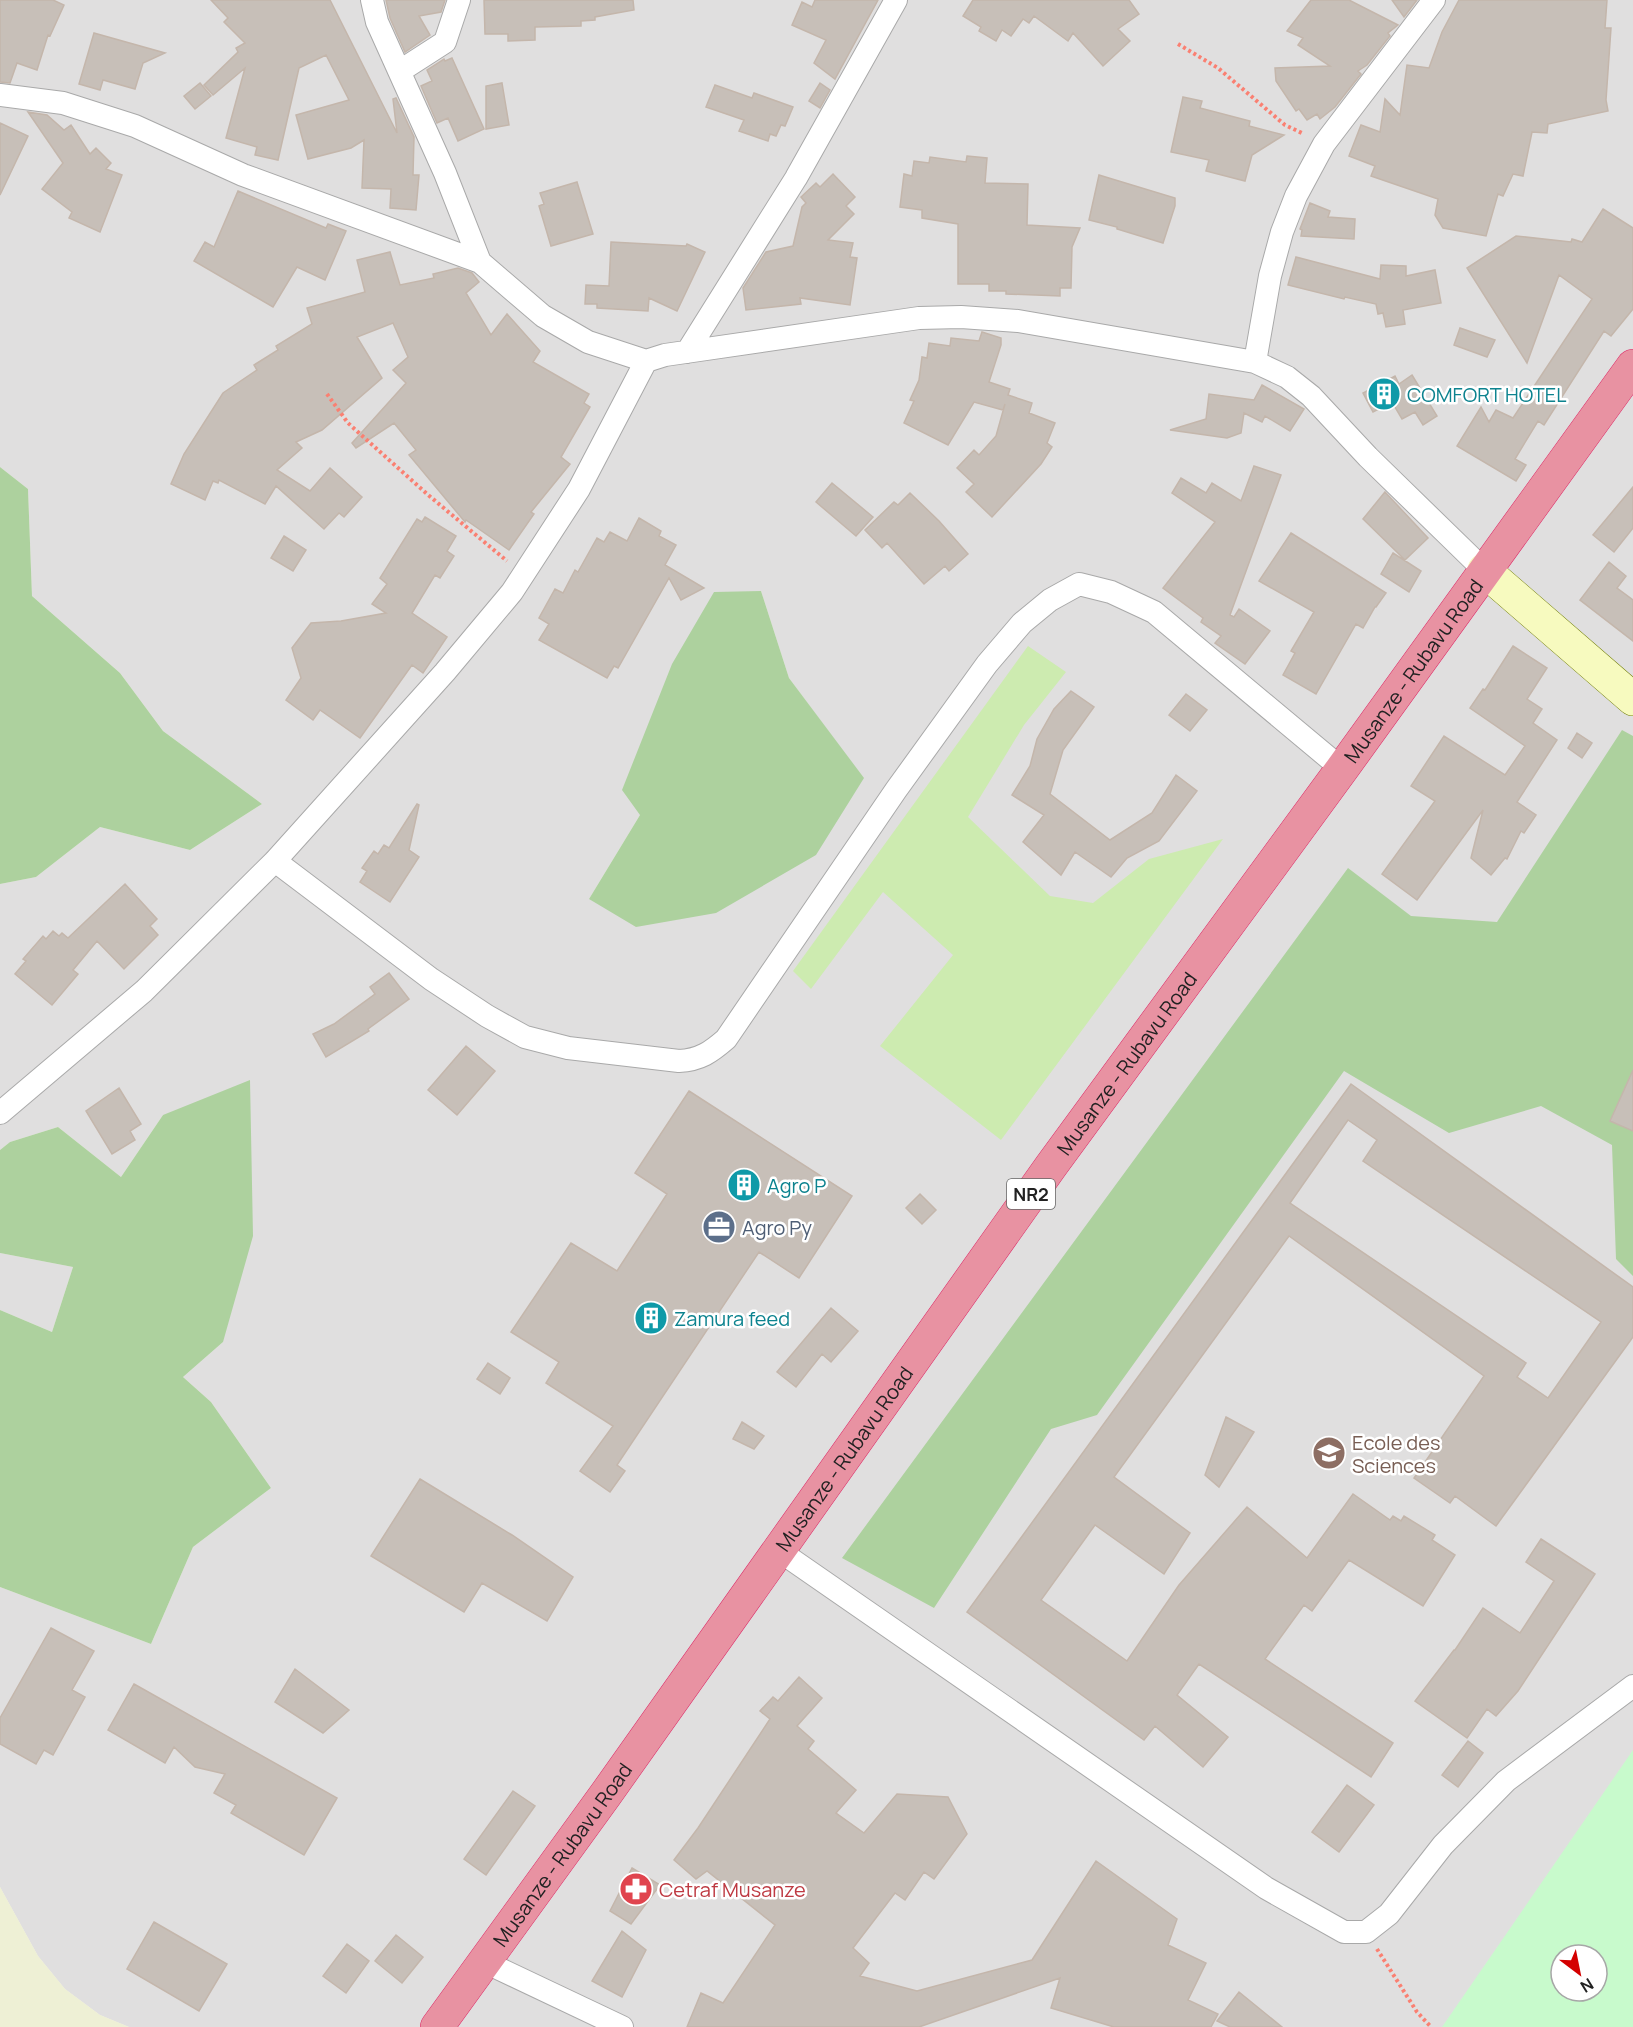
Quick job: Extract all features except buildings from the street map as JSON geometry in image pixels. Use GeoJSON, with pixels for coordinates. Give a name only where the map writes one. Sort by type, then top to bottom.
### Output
{"type":"FeatureCollection","features":[{"type":"Feature","properties":{"kind":"highway","name":"Musanze - Rubavu Road"},"geometry":{"type":"LineString","coordinates":[[437,2027],[1051,1166],[1633,366]]}},
{"type":"Feature","properties":{"kind":"main road"},"geometry":{"type":"LineString","coordinates":[[1484,570],[1633,699]]}},
{"type":"Feature","properties":{"kind":"street"},"geometry":{"type":"LineString","coordinates":[[372,0],[377,22],[445,173],[480,262]]}},
{"type":"Feature","properties":{"kind":"street"},"geometry":{"type":"LineString","coordinates":[[400,71],[445,42],[459,0]]}},
{"type":"Feature","properties":{"kind":"street"},"geometry":{"type":"LineString","coordinates":[[687,352],[796,178],[896,0]]}},
{"type":"Feature","properties":{"kind":"street"},"geometry":{"type":"LineString","coordinates":[[1255,362],[1270,276],[1282,232],[1296,196],[1324,144],[1434,0]]}},
{"type":"Feature","properties":{"kind":"street"},"geometry":{"type":"LineString","coordinates":[[0,95],[63,103],[135,126],[243,175],[480,262],[543,316],[588,342],[646,361],[664,355],[919,318],[961,317],[1018,321],[1255,362],[1287,377],[1311,396],[1368,457],[1484,570]]}},
{"type":"Feature","properties":{"kind":"street"},"geometry":{"type":"LineString","coordinates":[[0,1113],[144,991],[275,861],[445,672],[512,592],[579,489],[646,361]]}},
{"type":"Feature","properties":{"kind":"street"},"geometry":{"type":"LineString","coordinates":[[275,861],[431,979],[487,1016],[525,1037],[568,1047],[679,1061],[694,1060],[705,1056],[726,1039],[896,790],[987,664],[1022,623],[1050,600],[1079,584],[1111,592],[1154,612],[1342,769]]}},
{"type":"Feature","properties":{"kind":"street"},"geometry":{"type":"LineString","coordinates":[[778,1550],[1266,1888],[1344,1932],[1366,1932],[1389,1914],[1443,1845],[1506,1781],[1633,1686]]}},
{"type":"Feature","properties":{"kind":"street"},"geometry":{"type":"LineString","coordinates":[[485,1962],[622,2027]]}},
{"type":"Feature","properties":{"kind":"path"},"geometry":{"type":"LineString","coordinates":[[1178,44],[1218,68],[1285,125],[1324,144]]}},
{"type":"Feature","properties":{"kind":"path"},"geometry":{"type":"LineString","coordinates":[[327,394],[348,423],[444,508],[524,574]]}},
{"type":"Feature","properties":{"kind":"path"},"geometry":{"type":"LineString","coordinates":[[1366,1932],[1417,2012],[1431,2027]]}},
{"type":"Feature","properties":{"kind":"shaded area"},"geometry":{"type":"Polygon","coordinates":[[[0,0],[1633,0],[1633,2027],[129,2027],[100,2015],[65,1989],[38,1956],[0,1887],[0,1587],[151,1644],[193,1547],[271,1488],[211,1402],[183,1377],[223,1342],[163,1115],[121,1177],[58,1127],[10,1142],[0,1150],[0,884],[36,877],[100,827],[190,850],[262,804],[163,731],[120,673],[32,596],[28,489],[0,467],[0,0]],[[761,591],[640,815],[589,899],[863,778],[789,678],[761,591]]]}},
{"type":"Feature","properties":{"kind":"shaded area"},"geometry":{"type":"Polygon","coordinates":[[[0,1253],[73,1267],[52,1332],[0,1310],[0,1253]]]}},
{"type":"Feature","properties":{"kind":"green space"},"geometry":{"type":"Polygon","coordinates":[[[0,467],[28,489],[32,596],[120,673],[163,731],[262,804],[190,850],[100,827],[36,877],[0,884],[0,467]]]}},
{"type":"Feature","properties":{"kind":"green space"},"geometry":{"type":"Polygon","coordinates":[[[761,591],[789,678],[864,778],[816,855],[716,913],[636,927],[589,899],[640,815],[622,790],[672,664],[714,592],[761,591]]]}},
{"type":"Feature","properties":{"kind":"green space"},"geometry":{"type":"Polygon","coordinates":[[[1028,646],[1066,672],[1024,725],[968,817],[1050,896],[1093,903],[1149,859],[1223,839],[1001,1140],[880,1046],[953,955],[883,892],[811,989],[793,971],[1028,646]]]}},
{"type":"Feature","properties":{"kind":"green space"},"geometry":{"type":"Polygon","coordinates":[[[1622,730],[1633,736],[1633,1276],[1616,1259],[1612,1145],[1541,1106],[1449,1133],[1344,1071],[1097,1415],[1051,1429],[934,1608],[842,1558],[1348,868],[1411,916],[1497,922],[1622,730]]]}},
{"type":"Feature","properties":{"kind":"green space"},"geometry":{"type":"Polygon","coordinates":[[[250,1080],[253,1236],[223,1342],[183,1377],[211,1402],[271,1488],[193,1547],[151,1644],[0,1587],[0,1310],[52,1332],[73,1267],[0,1253],[0,1150],[10,1142],[58,1127],[121,1177],[163,1115],[250,1080]]]}},
{"type":"Feature","properties":{"kind":"green space"},"geometry":{"type":"Polygon","coordinates":[[[1633,1750],[1633,2027],[1442,2027],[1633,1750]]]}},
{"type":"Feature","properties":{"kind":"green space"},"geometry":{"type":"Polygon","coordinates":[[[0,1887],[38,1956],[65,1989],[100,2015],[129,2027],[0,2027],[0,1887]]]}},
{"type":"Feature","properties":{"kind":"place","name":"COMFORT HOTEL"},"geometry":{"type":"Point","coordinates":[1384,394]}},
{"type":"Feature","properties":{"kind":"place","name":"Agro P"},"geometry":{"type":"Point","coordinates":[744,1185]}},
{"type":"Feature","properties":{"kind":"place","name":"Agro Py"},"geometry":{"type":"Point","coordinates":[719,1227]}},
{"type":"Feature","properties":{"kind":"place","name":"Zamura feed"},"geometry":{"type":"Point","coordinates":[651,1318]}},
{"type":"Feature","properties":{"kind":"place","name":"Ecole des Sciences"},"geometry":{"type":"Point","coordinates":[1329,1453]}},
{"type":"Feature","properties":{"kind":"place","name":"Cetraf Musanze"},"geometry":{"type":"Point","coordinates":[636,1889]}}]}
